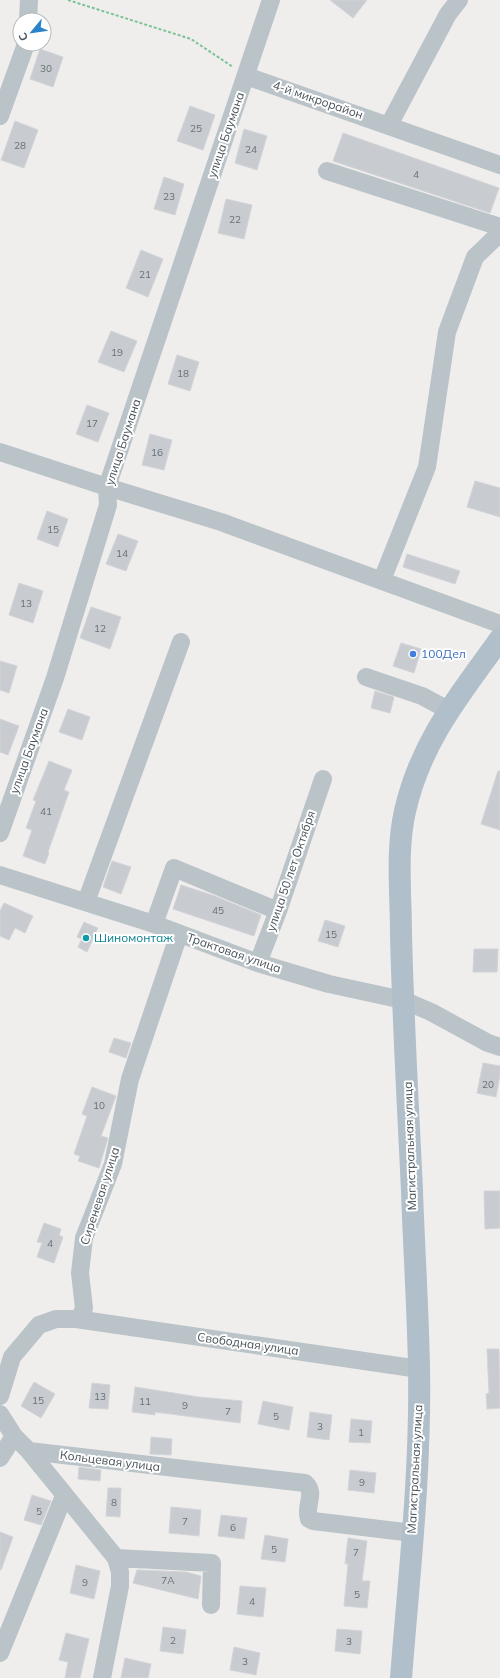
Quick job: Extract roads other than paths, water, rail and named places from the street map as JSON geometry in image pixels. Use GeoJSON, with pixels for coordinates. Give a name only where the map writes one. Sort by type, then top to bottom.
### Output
{"type":"FeatureCollection","features":[{"type":"Feature","properties":{"kind":"main road","name":"Магистральная улица"},"geometry":{"type":"LineString","coordinates":[[401,1678],[413,1533],[418,1433],[419,1369],[403,1000],[400,847],[405,811],[418,769],[433,735],[448,710],[500,639]]}},
{"type":"Feature","properties":{"kind":"street"},"geometry":{"type":"LineString","coordinates":[[29,12],[30,0]]}},
{"type":"Feature","properties":{"kind":"street","name":"улица Баумана"},"geometry":{"type":"LineString","coordinates":[[0,833],[64,648],[108,505],[107,487],[271,0]]}},
{"type":"Feature","properties":{"kind":"street"},"geometry":{"type":"LineString","coordinates":[[389,125],[448,14],[459,0]]}},
{"type":"Feature","properties":{"kind":"street"},"geometry":{"type":"LineString","coordinates":[[0,116],[23,52]]}},
{"type":"Feature","properties":{"kind":"street","name":"4-й микрорайон"},"geometry":{"type":"LineString","coordinates":[[246,76],[500,165]]}},
{"type":"Feature","properties":{"kind":"street"},"geometry":{"type":"LineString","coordinates":[[327,171],[500,227]]}},
{"type":"Feature","properties":{"kind":"street"},"geometry":{"type":"LineString","coordinates":[[382,580],[427,466],[447,332],[475,257],[500,233]]}},
{"type":"Feature","properties":{"kind":"street"},"geometry":{"type":"LineString","coordinates":[[0,452],[221,522],[500,624]]}},
{"type":"Feature","properties":{"kind":"street"},"geometry":{"type":"LineString","coordinates":[[86,902],[181,642]]}},
{"type":"Feature","properties":{"kind":"street"},"geometry":{"type":"LineString","coordinates":[[366,677],[422,696],[448,710]]}},
{"type":"Feature","properties":{"kind":"street","name":"улица 50 лет Октября"},"geometry":{"type":"LineString","coordinates":[[258,963],[278,911],[324,779]]}},
{"type":"Feature","properties":{"kind":"street"},"geometry":{"type":"LineString","coordinates":[[154,924],[174,868],[278,911]]}},
{"type":"Feature","properties":{"kind":"street","name":"Трактовая улица"},"geometry":{"type":"LineString","coordinates":[[0,875],[154,924],[258,963],[329,984],[403,1000],[431,1012],[500,1047]]}},
{"type":"Feature","properties":{"kind":"street","name":"Сиреневая улица"},"geometry":{"type":"LineString","coordinates":[[76,1319],[81,1316],[84,1308],[80,1273],[84,1238],[113,1164],[130,1079],[179,934]]}},
{"type":"Feature","properties":{"kind":"street"},"geometry":{"type":"LineString","coordinates":[[0,1396],[12,1357],[39,1325],[56,1319],[76,1319]]}},
{"type":"Feature","properties":{"kind":"street","name":"Свободная улица"},"geometry":{"type":"LineString","coordinates":[[76,1319],[419,1369]]}},
{"type":"Feature","properties":{"kind":"street"},"geometry":{"type":"LineString","coordinates":[[0,1414],[14,1436],[30,1451]]}},
{"type":"Feature","properties":{"kind":"street"},"geometry":{"type":"LineString","coordinates":[[0,1458],[14,1436]]}},
{"type":"Feature","properties":{"kind":"street","name":"Кольцевая улица"},"geometry":{"type":"LineString","coordinates":[[30,1451],[305,1483],[311,1492],[307,1514],[308,1519],[313,1521],[413,1533]]}},
{"type":"Feature","properties":{"kind":"street","name":"Кольцевая улица"},"geometry":{"type":"LineString","coordinates":[[30,1451],[64,1496],[116,1558],[120,1572],[120,1586],[102,1678]]}},
{"type":"Feature","properties":{"kind":"street"},"geometry":{"type":"LineString","coordinates":[[0,1653],[64,1496]]}},
{"type":"Feature","properties":{"kind":"street"},"geometry":{"type":"LineString","coordinates":[[116,1558],[212,1563],[211,1605]]}},
{"type":"Feature","properties":{"kind":"place","name":"100Дел"},"geometry":{"type":"Point","coordinates":[413,654]}},
{"type":"Feature","properties":{"kind":"place","name":"Шиномонтаж"},"geometry":{"type":"Point","coordinates":[86,938]}}]}
